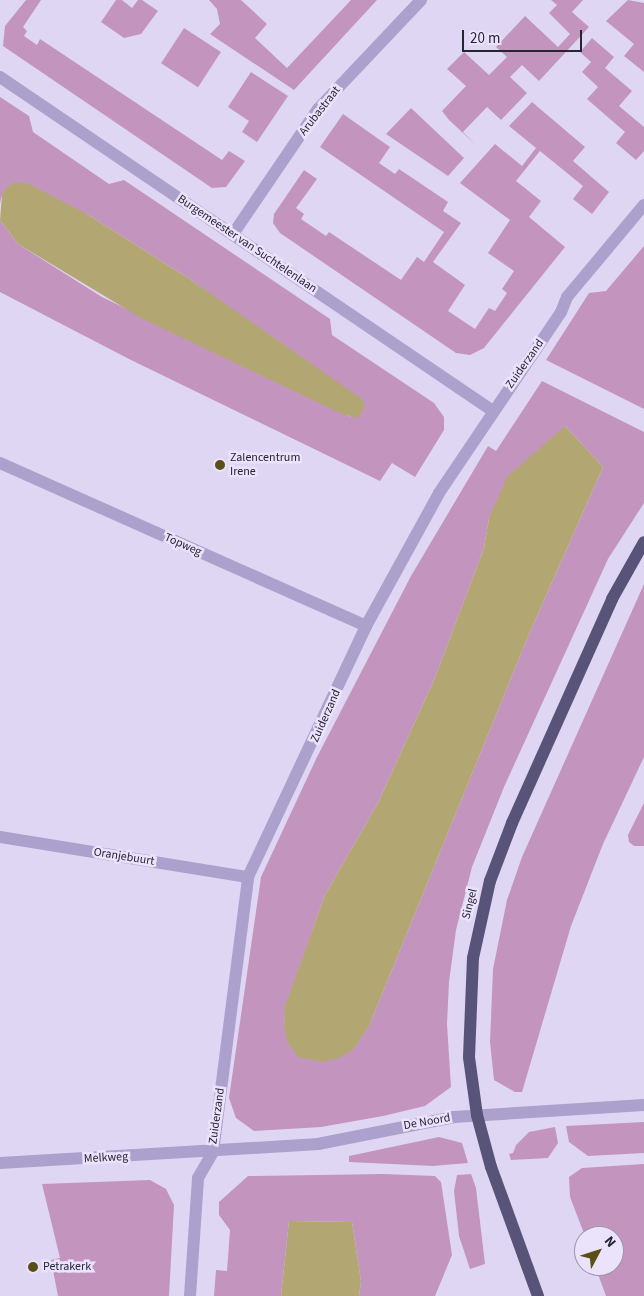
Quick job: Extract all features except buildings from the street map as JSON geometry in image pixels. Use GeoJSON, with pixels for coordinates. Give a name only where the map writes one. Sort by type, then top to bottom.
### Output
{"type":"FeatureCollection","features":[{"type":"Feature","properties":{"kind":"main road","name":"Singel"},"geometry":{"type":"LineString","coordinates":[[538,1296],[491,1168],[477,1115],[469,1057],[470,985],[480,919],[490,881],[512,823],[612,599],[644,542]]}},
{"type":"Feature","properties":{"kind":"street","name":"Arubastraat"},"geometry":{"type":"LineString","coordinates":[[233,234],[318,109],[421,0]]}},
{"type":"Feature","properties":{"kind":"street","name":"Burgemeester van Suchtelenlaan"},"geometry":{"type":"LineString","coordinates":[[0,77],[493,411]]}},
{"type":"Feature","properties":{"kind":"street","name":"Zuiderzand"},"geometry":{"type":"LineString","coordinates":[[190,1296],[198,1178],[212,1152],[248,877],[366,626],[440,492],[567,297],[644,205]]}},
{"type":"Feature","properties":{"kind":"street","name":"Topweg"},"geometry":{"type":"LineString","coordinates":[[0,463],[366,626]]}},
{"type":"Feature","properties":{"kind":"street","name":"Oranjebuurt"},"geometry":{"type":"LineString","coordinates":[[0,837],[248,877]]}},
{"type":"Feature","properties":{"kind":"street","name":"De Noord"},"geometry":{"type":"LineString","coordinates":[[212,1152],[318,1144],[420,1122],[477,1115],[644,1105]]}},
{"type":"Feature","properties":{"kind":"street","name":"Melkweg"},"geometry":{"type":"LineString","coordinates":[[0,1163],[212,1152]]}},
{"type":"Feature","properties":{"kind":"shaded area"},"geometry":{"type":"Polygon","coordinates":[[[26,0],[41,0],[23,27],[27,31],[24,36],[37,45],[40,39],[222,160],[229,151],[245,161],[226,187],[212,188],[3,46],[5,26],[26,0]]]}},
{"type":"Feature","properties":{"kind":"shaded area"},"geometry":{"type":"Polygon","coordinates":[[[116,0],[122,0],[132,8],[138,0],[142,0],[158,11],[141,34],[124,38],[101,22],[116,0]]]}},
{"type":"Feature","properties":{"kind":"shaded area"},"geometry":{"type":"Polygon","coordinates":[[[209,0],[241,0],[267,24],[255,38],[287,68],[351,0],[377,0],[294,90],[210,34],[220,24],[217,9],[209,0]]]}},
{"type":"Feature","properties":{"kind":"shaded area"},"geometry":{"type":"Polygon","coordinates":[[[551,0],[583,0],[572,12],[589,27],[539,81],[522,65],[510,77],[527,93],[501,120],[487,107],[463,132],[477,146],[449,120],[442,111],[466,86],[447,69],[464,52],[489,75],[507,57],[496,47],[525,16],[558,47],[570,34],[549,13],[557,5],[551,0]]]}},
{"type":"Feature","properties":{"kind":"shaded area"},"geometry":{"type":"Polygon","coordinates":[[[628,0],[644,3],[644,72],[624,56],[634,44],[606,21],[628,0]]]}},
{"type":"Feature","properties":{"kind":"shaded area"},"geometry":{"type":"Polygon","coordinates":[[[184,28],[221,52],[198,87],[161,63],[184,28]]]}},
{"type":"Feature","properties":{"kind":"shaded area"},"geometry":{"type":"Polygon","coordinates":[[[592,38],[614,57],[605,68],[632,91],[619,106],[644,127],[644,151],[636,160],[616,143],[625,132],[587,99],[598,87],[582,72],[591,62],[580,52],[592,38]]]}},
{"type":"Feature","properties":{"kind":"shaded area"},"geometry":{"type":"Polygon","coordinates":[[[251,72],[288,96],[257,142],[242,132],[249,121],[228,107],[251,72]]]}},
{"type":"Feature","properties":{"kind":"shaded area"},"geometry":{"type":"Polygon","coordinates":[[[0,97],[29,116],[33,132],[109,184],[124,180],[330,319],[332,335],[434,403],[444,417],[444,430],[415,477],[392,463],[380,481],[129,359],[0,292],[0,220],[18,244],[102,297],[351,417],[257,328],[191,280],[87,214],[2,195],[0,203],[0,97]]]}},
{"type":"Feature","properties":{"kind":"shaded area"},"geometry":{"type":"Polygon","coordinates":[[[532,102],[585,147],[573,161],[609,192],[592,214],[573,199],[583,186],[540,151],[516,181],[541,201],[529,217],[565,247],[484,348],[470,355],[456,353],[280,233],[273,223],[274,214],[304,170],[317,179],[296,208],[304,214],[301,219],[326,236],[329,232],[401,280],[417,257],[424,262],[444,232],[320,147],[343,114],[390,147],[379,163],[395,174],[399,169],[448,202],[443,211],[461,223],[433,262],[465,285],[448,311],[475,329],[489,308],[495,311],[507,293],[502,289],[514,271],[488,253],[510,220],[460,183],[495,144],[522,166],[536,148],[509,126],[532,102]]]}},
{"type":"Feature","properties":{"kind":"shaded area"},"geometry":{"type":"Polygon","coordinates":[[[411,108],[464,158],[448,176],[386,134],[411,108]]]}},
{"type":"Feature","properties":{"kind":"shaded area"},"geometry":{"type":"Polygon","coordinates":[[[15,182],[27,183],[87,214],[191,280],[362,399],[365,405],[363,411],[357,418],[342,414],[141,318],[18,244],[0,220],[2,195],[6,188],[15,182]]]}},
{"type":"Feature","properties":{"kind":"shaded area"},"geometry":{"type":"Polygon","coordinates":[[[644,246],[644,409],[546,360],[589,293],[606,291],[644,246]]]}},
{"type":"Feature","properties":{"kind":"shaded area"},"geometry":{"type":"Polygon","coordinates":[[[542,381],[644,432],[644,503],[608,559],[504,787],[472,867],[456,930],[449,982],[447,1024],[451,1087],[425,1106],[383,1116],[321,1127],[254,1131],[236,1118],[229,1098],[261,877],[317,757],[411,576],[488,446],[496,451],[542,381]],[[565,426],[489,518],[484,548],[435,678],[378,803],[325,895],[286,1005],[284,1028],[369,1026],[529,634],[603,467],[565,426]]]}},
{"type":"Feature","properties":{"kind":"shaded area"},"geometry":{"type":"Polygon","coordinates":[[[565,426],[603,467],[529,634],[369,1026],[353,1050],[339,1058],[322,1062],[298,1057],[288,1043],[284,1028],[285,1006],[325,895],[378,803],[435,678],[484,548],[489,518],[507,477],[565,426]]]}},
{"type":"Feature","properties":{"kind":"shaded area"},"geometry":{"type":"Polygon","coordinates":[[[644,584],[644,757],[603,844],[571,926],[522,1092],[515,1092],[494,1080],[490,1042],[493,969],[507,900],[522,857],[644,584]]]}},
{"type":"Feature","properties":{"kind":"shaded area"},"geometry":{"type":"Polygon","coordinates":[[[644,803],[644,846],[634,846],[629,842],[628,835],[644,803]]]}},
{"type":"Feature","properties":{"kind":"shaded area"},"geometry":{"type":"Polygon","coordinates":[[[644,1122],[644,1153],[588,1156],[569,1142],[566,1126],[644,1122]]]}},
{"type":"Feature","properties":{"kind":"shaded area"},"geometry":{"type":"Polygon","coordinates":[[[555,1127],[558,1143],[548,1158],[511,1160],[509,1154],[513,1153],[516,1145],[529,1132],[555,1127]]]}},
{"type":"Feature","properties":{"kind":"shaded area"},"geometry":{"type":"Polygon","coordinates":[[[439,1137],[462,1143],[468,1163],[433,1166],[349,1162],[349,1156],[439,1137]]]}},
{"type":"Feature","properties":{"kind":"shaded area"},"geometry":{"type":"Polygon","coordinates":[[[644,1164],[644,1296],[606,1296],[599,1276],[624,1276],[624,1226],[581,1226],[570,1197],[569,1177],[582,1168],[644,1164]]]}},
{"type":"Feature","properties":{"kind":"shaded area"},"geometry":{"type":"Polygon","coordinates":[[[383,1174],[435,1176],[441,1182],[452,1255],[435,1296],[359,1296],[361,1281],[352,1222],[289,1221],[281,1296],[214,1296],[216,1270],[227,1271],[230,1230],[219,1215],[219,1202],[248,1176],[383,1174]]]}},
{"type":"Feature","properties":{"kind":"shaded area"},"geometry":{"type":"Polygon","coordinates":[[[471,1174],[476,1188],[485,1264],[470,1269],[459,1236],[454,1191],[457,1175],[471,1174]]]}},
{"type":"Feature","properties":{"kind":"shaded area"},"geometry":{"type":"Polygon","coordinates":[[[150,1180],[166,1189],[174,1205],[169,1296],[58,1296],[51,1260],[60,1258],[42,1184],[150,1180]]]}},
{"type":"Feature","properties":{"kind":"shaded area"},"geometry":{"type":"Polygon","coordinates":[[[289,1221],[352,1222],[361,1281],[359,1296],[281,1296],[289,1221]]]}},
{"type":"Feature","properties":{"kind":"place","name":"Zalencentrum Irene"},"geometry":{"type":"Point","coordinates":[220,465]}},
{"type":"Feature","properties":{"kind":"place","name":"Petrakerk"},"geometry":{"type":"Point","coordinates":[33,1267]}}]}
